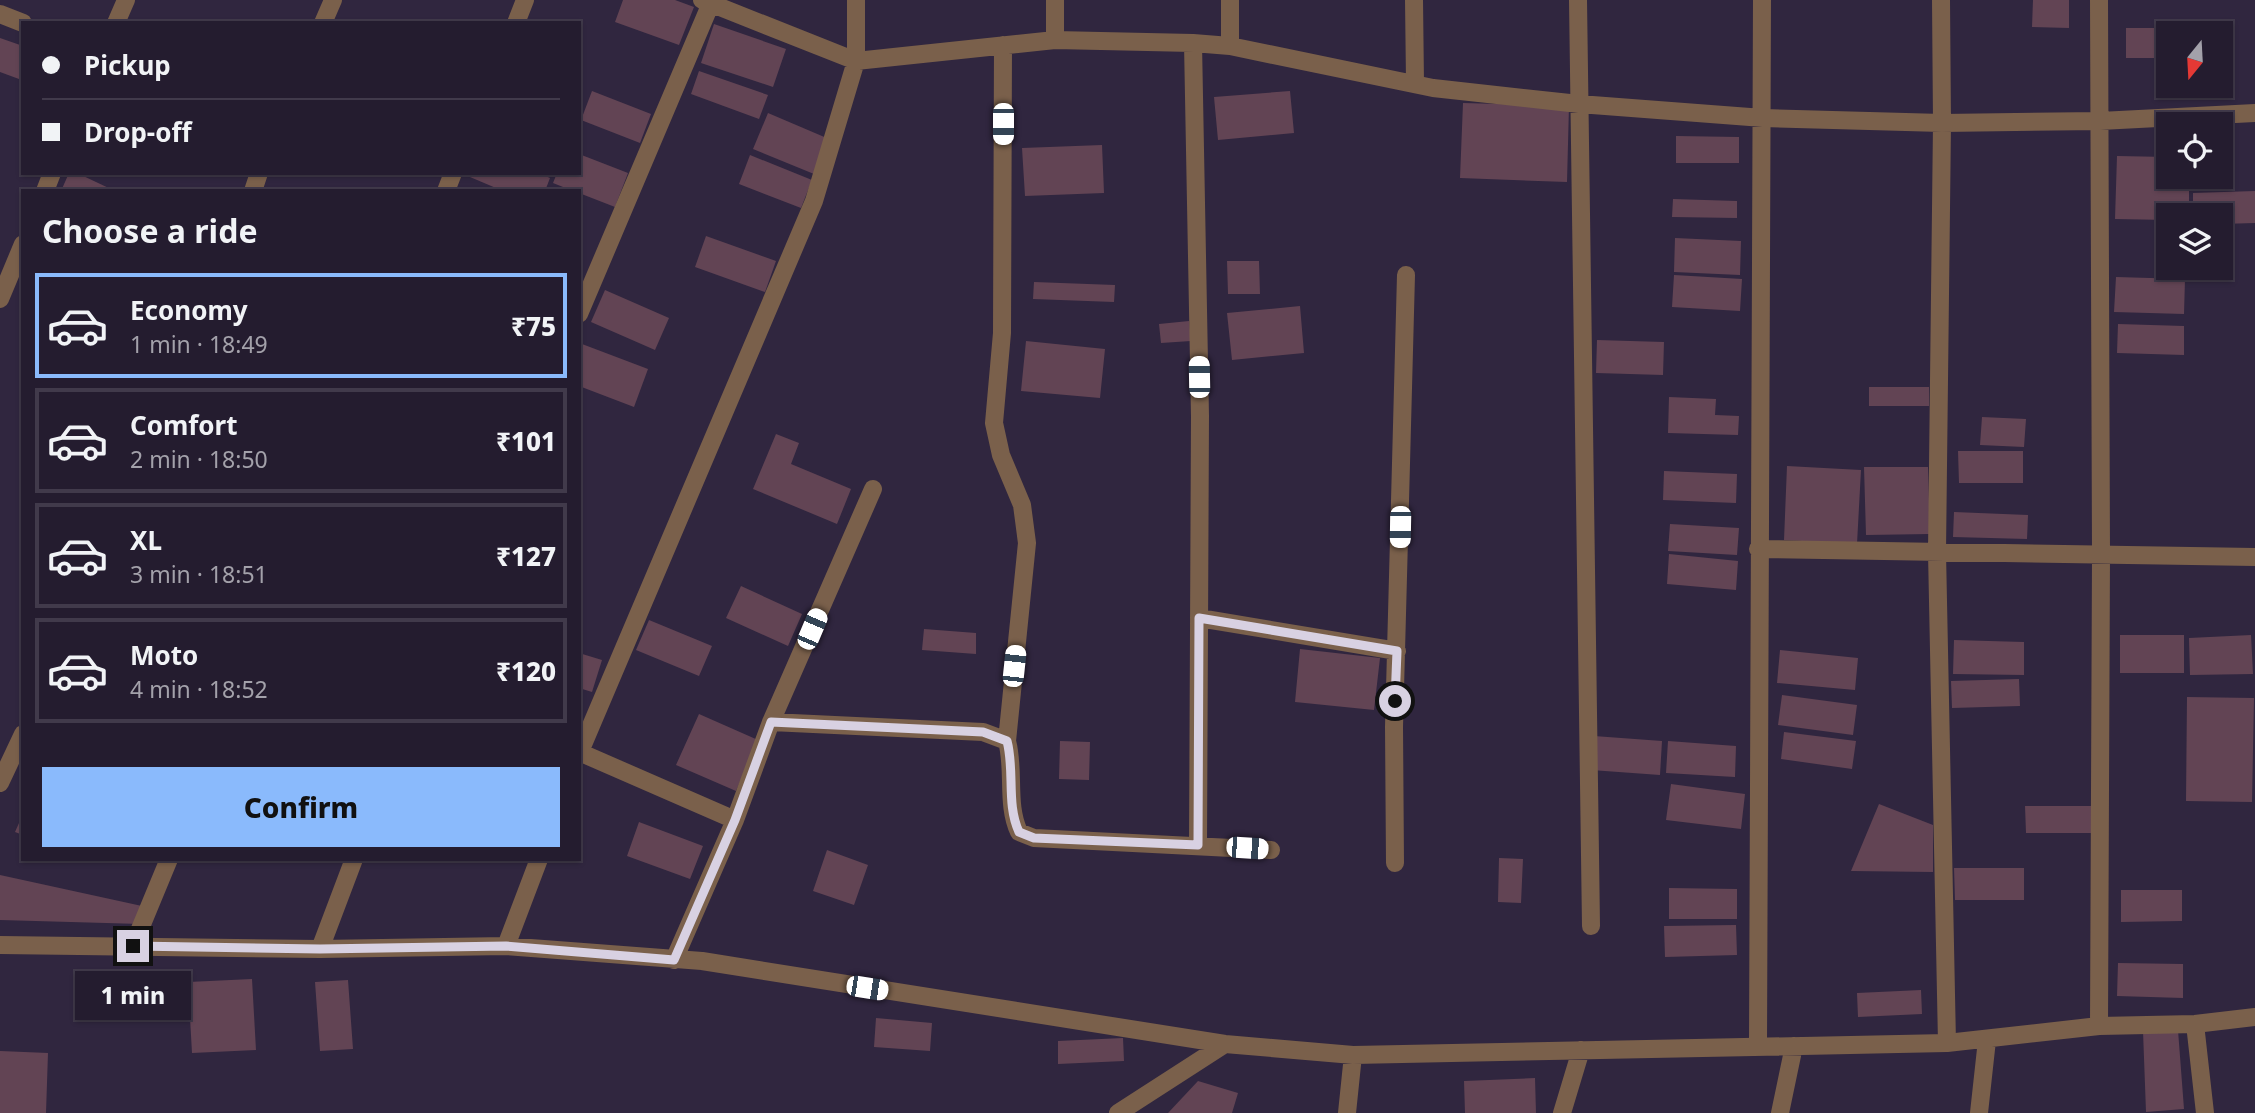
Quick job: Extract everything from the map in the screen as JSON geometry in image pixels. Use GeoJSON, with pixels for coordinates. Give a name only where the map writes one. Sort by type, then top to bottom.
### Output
{"type":"FeatureCollection","features":[{"type":"Feature","properties":{"kind":"street"},"geometry":{"type":"LineString","coordinates":[[117,21],[126,0]]}},
{"type":"Feature","properties":{"kind":"street"},"geometry":{"type":"LineString","coordinates":[[324,21],[333,0]]}},
{"type":"Feature","properties":{"kind":"street"},"geometry":{"type":"LineString","coordinates":[[517,21],[525,0]]}},
{"type":"Feature","properties":{"kind":"street"},"geometry":{"type":"LineString","coordinates":[[581,748],[814,201],[856,61],[856,0]]}},
{"type":"Feature","properties":{"kind":"street"},"geometry":{"type":"LineString","coordinates":[[1055,0],[1055,40]]}},
{"type":"Feature","properties":{"kind":"street"},"geometry":{"type":"LineString","coordinates":[[1230,0],[1230,46]]}},
{"type":"Feature","properties":{"kind":"street"},"geometry":{"type":"LineString","coordinates":[[1413,0],[1415,82]]}},
{"type":"Feature","properties":{"kind":"street"},"geometry":{"type":"LineString","coordinates":[[1578,0],[1590,694],[1591,926]]}},
{"type":"Feature","properties":{"kind":"street"},"geometry":{"type":"LineString","coordinates":[[1758,1046],[1762,0]]}},
{"type":"Feature","properties":{"kind":"street"},"geometry":{"type":"LineString","coordinates":[[1941,0],[1937,552],[1947,1043]]}},
{"type":"Feature","properties":{"kind":"street"},"geometry":{"type":"LineString","coordinates":[[2099,0],[2099,1026]]}},
{"type":"Feature","properties":{"kind":"street"},"geometry":{"type":"LineString","coordinates":[[581,309],[706,1],[856,61],[1055,40],[1193,43],[1230,46],[1415,82],[1433,88],[1579,104],[1763,118],[1942,123],[2100,121],[2255,113]]}},
{"type":"Feature","properties":{"kind":"street"},"geometry":{"type":"LineString","coordinates":[[0,14],[21,22]]}},
{"type":"Feature","properties":{"kind":"street"},"geometry":{"type":"LineString","coordinates":[[1193,43],[1200,416],[1198,845]]}},
{"type":"Feature","properties":{"kind":"street"},"geometry":{"type":"LineString","coordinates":[[1003,46],[1002,333],[994,423],[1001,455],[1022,505],[1027,543],[1007,741],[1011,756],[1013,820],[1019,832],[1034,838],[1272,850]]}},
{"type":"Feature","properties":{"kind":"street"},"geometry":{"type":"LineString","coordinates":[[0,299],[21,249]]}},
{"type":"Feature","properties":{"kind":"street"},"geometry":{"type":"LineString","coordinates":[[1395,863],[1394,727],[1406,275]]}},
{"type":"Feature","properties":{"kind":"street"},"geometry":{"type":"LineString","coordinates":[[674,960],[735,820],[771,722],[873,489]]}},
{"type":"Feature","properties":{"kind":"street"},"geometry":{"type":"LineString","coordinates":[[1758,550],[2255,557]]}},
{"type":"Feature","properties":{"kind":"street"},"geometry":{"type":"LineString","coordinates":[[1199,618],[1397,651]]}},
{"type":"Feature","properties":{"kind":"street"},"geometry":{"type":"LineString","coordinates":[[771,722],[983,732],[1007,741]]}},
{"type":"Feature","properties":{"kind":"street"},"geometry":{"type":"LineString","coordinates":[[0,783],[21,738]]}},
{"type":"Feature","properties":{"kind":"street"},"geometry":{"type":"LineString","coordinates":[[581,754],[735,820]]}},
{"type":"Feature","properties":{"kind":"street"},"geometry":{"type":"LineString","coordinates":[[133,946],[168,861]]}},
{"type":"Feature","properties":{"kind":"street"},"geometry":{"type":"LineString","coordinates":[[320,949],[353,861]]}},
{"type":"Feature","properties":{"kind":"street"},"geometry":{"type":"LineString","coordinates":[[506,946],[538,861]]}},
{"type":"Feature","properties":{"kind":"street"},"geometry":{"type":"LineString","coordinates":[[0,945],[320,949],[506,946],[702,961],[1225,1044],[1353,1055],[1947,1043],[2099,1026],[2195,1024],[2255,1017]]}},
{"type":"Feature","properties":{"kind":"street"},"geometry":{"type":"LineString","coordinates":[[2195,1024],[2205,1113]]}},
{"type":"Feature","properties":{"kind":"street"},"geometry":{"type":"LineString","coordinates":[[1979,1113],[1987,1040]]}},
{"type":"Feature","properties":{"kind":"street"},"geometry":{"type":"LineString","coordinates":[[1123,1111],[1225,1044]]}},
{"type":"Feature","properties":{"kind":"street"},"geometry":{"type":"LineString","coordinates":[[1780,1113],[1794,1046]]}},
{"type":"Feature","properties":{"kind":"street"},"geometry":{"type":"LineString","coordinates":[[1562,1113],[1581,1050]]}},
{"type":"Feature","properties":{"kind":"street"},"geometry":{"type":"LineString","coordinates":[[1347,1113],[1353,1055]]}},
{"type":"Feature","properties":{"kind":"building"},"geometry":{"type":"Polygon","coordinates":[[[623,0],[675,0],[694,7],[679,45],[615,22],[623,0]]]}},
{"type":"Feature","properties":{"kind":"building"},"geometry":{"type":"Polygon","coordinates":[[[2033,0],[2069,0],[2069,28],[2032,27],[2033,0]]]}},
{"type":"Feature","properties":{"kind":"building"},"geometry":{"type":"Polygon","coordinates":[[[714,24],[786,49],[773,87],[701,63],[714,24]]]}},
{"type":"Feature","properties":{"kind":"building"},"geometry":{"type":"Polygon","coordinates":[[[2126,28],[2156,28],[2156,58],[2126,58],[2126,28]]]}},
{"type":"Feature","properties":{"kind":"building"},"geometry":{"type":"Polygon","coordinates":[[[0,38],[21,45],[21,74],[19,79],[0,72],[0,38]]]}},
{"type":"Feature","properties":{"kind":"building"},"geometry":{"type":"Polygon","coordinates":[[[699,71],[768,95],[759,119],[691,94],[699,71]]]}},
{"type":"Feature","properties":{"kind":"building"},"geometry":{"type":"Polygon","coordinates":[[[592,91],[651,114],[640,143],[581,120],[592,91]]]}},
{"type":"Feature","properties":{"kind":"building"},"geometry":{"type":"Polygon","coordinates":[[[1290,91],[1294,133],[1218,140],[1214,97],[1290,91]]]}},
{"type":"Feature","properties":{"kind":"building"},"geometry":{"type":"Polygon","coordinates":[[[1463,103],[1569,106],[1567,182],[1460,178],[1463,103]]]}},
{"type":"Feature","properties":{"kind":"building"},"geometry":{"type":"Polygon","coordinates":[[[768,113],[829,139],[814,174],[753,149],[768,113]]]}},
{"type":"Feature","properties":{"kind":"building"},"geometry":{"type":"Polygon","coordinates":[[[1676,136],[1739,137],[1739,163],[1676,163],[1676,136]]]}},
{"type":"Feature","properties":{"kind":"building"},"geometry":{"type":"Polygon","coordinates":[[[1102,145],[1104,193],[1025,196],[1022,148],[1102,145]]]}},
{"type":"Feature","properties":{"kind":"building"},"geometry":{"type":"Polygon","coordinates":[[[581,155],[628,173],[615,207],[581,194],[581,189],[568,189],[553,183],[556,175],[581,175],[581,155]]]}},
{"type":"Feature","properties":{"kind":"building"},"geometry":{"type":"Polygon","coordinates":[[[750,155],[812,180],[801,208],[739,184],[750,155]]]}},
{"type":"Feature","properties":{"kind":"building"},"geometry":{"type":"Polygon","coordinates":[[[2117,156],[2156,157],[2156,189],[2189,189],[2189,203],[2156,203],[2156,220],[2115,219],[2117,156]]]}},
{"type":"Feature","properties":{"kind":"building"},"geometry":{"type":"Polygon","coordinates":[[[68,175],[81,175],[111,189],[62,189],[68,175]]]}},
{"type":"Feature","properties":{"kind":"building"},"geometry":{"type":"Polygon","coordinates":[[[543,175],[550,178],[546,189],[498,189],[470,177],[543,175]]]}},
{"type":"Feature","properties":{"kind":"building"},"geometry":{"type":"Polygon","coordinates":[[[2255,191],[2255,223],[2233,224],[2233,203],[2193,203],[2193,193],[2255,191]]]}},
{"type":"Feature","properties":{"kind":"building"},"geometry":{"type":"Polygon","coordinates":[[[1673,199],[1737,201],[1737,218],[1672,217],[1673,199]]]}},
{"type":"Feature","properties":{"kind":"building"},"geometry":{"type":"Polygon","coordinates":[[[706,236],[776,261],[765,292],[695,267],[706,236]]]}},
{"type":"Feature","properties":{"kind":"building"},"geometry":{"type":"Polygon","coordinates":[[[1675,238],[1741,241],[1740,275],[1674,272],[1675,238]]]}},
{"type":"Feature","properties":{"kind":"building"},"geometry":{"type":"Polygon","coordinates":[[[1227,261],[1259,261],[1260,294],[1228,294],[1227,261]]]}},
{"type":"Feature","properties":{"kind":"building"},"geometry":{"type":"Polygon","coordinates":[[[1674,275],[1742,279],[1740,311],[1672,307],[1674,275]]]}},
{"type":"Feature","properties":{"kind":"building"},"geometry":{"type":"Polygon","coordinates":[[[2116,277],[2185,280],[2184,314],[2114,312],[2116,277]]]}},
{"type":"Feature","properties":{"kind":"building"},"geometry":{"type":"Polygon","coordinates":[[[1034,282],[1115,285],[1114,302],[1033,299],[1034,282]]]}},
{"type":"Feature","properties":{"kind":"building"},"geometry":{"type":"Polygon","coordinates":[[[605,290],[669,318],[655,350],[591,322],[605,290]]]}},
{"type":"Feature","properties":{"kind":"building"},"geometry":{"type":"Polygon","coordinates":[[[1300,306],[1304,353],[1232,360],[1227,313],[1300,306]]]}},
{"type":"Feature","properties":{"kind":"building"},"geometry":{"type":"Polygon","coordinates":[[[1189,321],[1191,341],[1161,343],[1159,324],[1189,321]]]}},
{"type":"Feature","properties":{"kind":"building"},"geometry":{"type":"Polygon","coordinates":[[[2118,324],[2184,326],[2184,355],[2117,353],[2118,324]]]}},
{"type":"Feature","properties":{"kind":"building"},"geometry":{"type":"Polygon","coordinates":[[[1597,340],[1664,342],[1663,375],[1596,373],[1597,340]]]}},
{"type":"Feature","properties":{"kind":"building"},"geometry":{"type":"Polygon","coordinates":[[[1026,341],[1105,349],[1100,398],[1021,391],[1026,341]]]}},
{"type":"Feature","properties":{"kind":"building"},"geometry":{"type":"Polygon","coordinates":[[[582,344],[648,369],[634,407],[581,387],[582,344]]]}},
{"type":"Feature","properties":{"kind":"building"},"geometry":{"type":"Polygon","coordinates":[[[1869,387],[1929,387],[1929,406],[1869,406],[1869,387]]]}},
{"type":"Feature","properties":{"kind":"building"},"geometry":{"type":"Polygon","coordinates":[[[1669,397],[1716,399],[1715,415],[1739,416],[1738,435],[1668,433],[1669,397]]]}},
{"type":"Feature","properties":{"kind":"building"},"geometry":{"type":"Polygon","coordinates":[[[1982,417],[2026,419],[2024,447],[1980,445],[1982,417]]]}},
{"type":"Feature","properties":{"kind":"building"},"geometry":{"type":"Polygon","coordinates":[[[776,434],[799,443],[791,464],[851,489],[837,524],[753,489],[776,434]]]}},
{"type":"Feature","properties":{"kind":"building"},"geometry":{"type":"Polygon","coordinates":[[[1958,451],[2023,451],[2023,483],[1959,483],[1958,451]]]}},
{"type":"Feature","properties":{"kind":"building"},"geometry":{"type":"Polygon","coordinates":[[[1787,466],[1861,470],[1857,544],[1784,540],[1787,466]]]}},
{"type":"Feature","properties":{"kind":"building"},"geometry":{"type":"Polygon","coordinates":[[[1864,467],[1928,467],[1930,534],[1866,535],[1864,467]]]}},
{"type":"Feature","properties":{"kind":"building"},"geometry":{"type":"Polygon","coordinates":[[[1664,471],[1737,474],[1736,503],[1663,500],[1664,471]]]}},
{"type":"Feature","properties":{"kind":"building"},"geometry":{"type":"Polygon","coordinates":[[[1954,512],[2028,515],[2027,539],[1953,537],[1954,512]]]}},
{"type":"Feature","properties":{"kind":"building"},"geometry":{"type":"Polygon","coordinates":[[[1670,524],[1739,528],[1737,555],[1668,551],[1670,524]]]}},
{"type":"Feature","properties":{"kind":"building"},"geometry":{"type":"Polygon","coordinates":[[[1669,554],[1738,561],[1736,590],[1667,584],[1669,554]]]}},
{"type":"Feature","properties":{"kind":"building"},"geometry":{"type":"Polygon","coordinates":[[[741,586],[802,614],[788,646],[726,618],[741,586]]]}},
{"type":"Feature","properties":{"kind":"building"},"geometry":{"type":"Polygon","coordinates":[[[649,620],[712,646],[699,676],[636,650],[649,620]]]}},
{"type":"Feature","properties":{"kind":"building"},"geometry":{"type":"Polygon","coordinates":[[[924,629],[976,633],[976,654],[922,650],[924,629]]]}},
{"type":"Feature","properties":{"kind":"building"},"geometry":{"type":"Polygon","coordinates":[[[2120,635],[2184,635],[2184,673],[2120,673],[2120,635]]]}},
{"type":"Feature","properties":{"kind":"building"},"geometry":{"type":"Polygon","coordinates":[[[2251,635],[2253,674],[2190,675],[2189,638],[2251,635]]]}},
{"type":"Feature","properties":{"kind":"building"},"geometry":{"type":"Polygon","coordinates":[[[1954,640],[2024,642],[2024,675],[1953,674],[1954,640]]]}},
{"type":"Feature","properties":{"kind":"building"},"geometry":{"type":"Polygon","coordinates":[[[1300,649],[1380,658],[1374,710],[1295,702],[1300,649]]]}},
{"type":"Feature","properties":{"kind":"building"},"geometry":{"type":"Polygon","coordinates":[[[1780,650],[1858,658],[1855,690],[1777,683],[1780,650]]]}},
{"type":"Feature","properties":{"kind":"building"},"geometry":{"type":"Polygon","coordinates":[[[581,654],[602,660],[592,692],[581,689],[581,654]]]}},
{"type":"Feature","properties":{"kind":"building"},"geometry":{"type":"Polygon","coordinates":[[[2019,679],[2020,706],[1952,708],[1951,681],[2019,679]]]}},
{"type":"Feature","properties":{"kind":"building"},"geometry":{"type":"Polygon","coordinates":[[[1782,695],[1857,705],[1853,735],[1778,725],[1782,695]]]}},
{"type":"Feature","properties":{"kind":"building"},"geometry":{"type":"Polygon","coordinates":[[[2187,697],[2254,698],[2252,802],[2186,801],[2187,697]]]}},
{"type":"Feature","properties":{"kind":"building"},"geometry":{"type":"Polygon","coordinates":[[[699,714],[758,740],[736,791],[676,765],[699,714]]]}},
{"type":"Feature","properties":{"kind":"building"},"geometry":{"type":"Polygon","coordinates":[[[1784,732],[1856,741],[1852,769],[1781,759],[1784,732]]]}},
{"type":"Feature","properties":{"kind":"building"},"geometry":{"type":"Polygon","coordinates":[[[1594,736],[1662,741],[1660,775],[1591,770],[1594,736]]]}},
{"type":"Feature","properties":{"kind":"building"},"geometry":{"type":"Polygon","coordinates":[[[1060,741],[1090,742],[1089,780],[1059,779],[1060,741]]]}},
{"type":"Feature","properties":{"kind":"building"},"geometry":{"type":"Polygon","coordinates":[[[1668,741],[1736,746],[1735,777],[1666,773],[1668,741]]]}},
{"type":"Feature","properties":{"kind":"building"},"geometry":{"type":"Polygon","coordinates":[[[1671,784],[1745,794],[1741,829],[1666,820],[1671,784]]]}},
{"type":"Feature","properties":{"kind":"building"},"geometry":{"type":"Polygon","coordinates":[[[1879,804],[1933,825],[1933,872],[1851,871],[1879,804]]]}},
{"type":"Feature","properties":{"kind":"building"},"geometry":{"type":"Polygon","coordinates":[[[2025,806],[2091,806],[2091,833],[2026,833],[2025,806]]]}},
{"type":"Feature","properties":{"kind":"building"},"geometry":{"type":"Polygon","coordinates":[[[21,818],[21,834],[15,832],[21,818]]]}},
{"type":"Feature","properties":{"kind":"building"},"geometry":{"type":"Polygon","coordinates":[[[639,822],[703,846],[690,879],[627,856],[639,822]]]}},
{"type":"Feature","properties":{"kind":"building"},"geometry":{"type":"Polygon","coordinates":[[[827,850],[868,865],[854,905],[813,891],[827,850]]]}},
{"type":"Feature","properties":{"kind":"building"},"geometry":{"type":"Polygon","coordinates":[[[1499,858],[1523,859],[1521,903],[1498,902],[1499,858]]]}},
{"type":"Feature","properties":{"kind":"building"},"geometry":{"type":"Polygon","coordinates":[[[1954,868],[2024,868],[2024,900],[1955,900],[1954,868]]]}},
{"type":"Feature","properties":{"kind":"building"},"geometry":{"type":"Polygon","coordinates":[[[0,875],[142,906],[141,924],[0,920],[0,875]]]}},
{"type":"Feature","properties":{"kind":"building"},"geometry":{"type":"Polygon","coordinates":[[[1669,888],[1737,889],[1737,919],[1669,919],[1669,888]]]}},
{"type":"Feature","properties":{"kind":"building"},"geometry":{"type":"Polygon","coordinates":[[[2121,890],[2182,890],[2182,921],[2121,922],[2121,890]]]}},
{"type":"Feature","properties":{"kind":"building"},"geometry":{"type":"Polygon","coordinates":[[[1736,925],[1737,955],[1665,957],[1664,926],[1736,925]]]}},
{"type":"Feature","properties":{"kind":"building"},"geometry":{"type":"Polygon","coordinates":[[[2118,963],[2183,964],[2183,998],[2117,996],[2118,963]]]}},
{"type":"Feature","properties":{"kind":"building"},"geometry":{"type":"Polygon","coordinates":[[[252,979],[256,1050],[192,1053],[188,982],[252,979]]]}},
{"type":"Feature","properties":{"kind":"building"},"geometry":{"type":"Polygon","coordinates":[[[348,980],[353,1049],[320,1051],[315,982],[348,980]]]}},
{"type":"Feature","properties":{"kind":"building"},"geometry":{"type":"Polygon","coordinates":[[[1921,990],[1922,1014],[1858,1017],[1857,993],[1921,990]]]}},
{"type":"Feature","properties":{"kind":"building"},"geometry":{"type":"Polygon","coordinates":[[[876,1018],[932,1023],[930,1051],[874,1047],[876,1018]]]}},
{"type":"Feature","properties":{"kind":"building"},"geometry":{"type":"Polygon","coordinates":[[[2178,1030],[2184,1109],[2146,1112],[2143,1031],[2178,1030]]]}},
{"type":"Feature","properties":{"kind":"building"},"geometry":{"type":"Polygon","coordinates":[[[1123,1038],[1124,1061],[1058,1064],[1058,1041],[1123,1038]]]}},
{"type":"Feature","properties":{"kind":"building"},"geometry":{"type":"Polygon","coordinates":[[[0,1051],[48,1053],[46,1113],[0,1113],[0,1051]]]}},
{"type":"Feature","properties":{"kind":"building"},"geometry":{"type":"Polygon","coordinates":[[[1535,1078],[1536,1113],[1465,1113],[1464,1081],[1535,1078]]]}},
{"type":"Feature","properties":{"kind":"building"},"geometry":{"type":"Polygon","coordinates":[[[1198,1081],[1238,1093],[1232,1113],[1168,1113],[1198,1081]]]}},
{"type":"Feature","properties":{"kind":"route"},"geometry":{"type":"LineString","coordinates":[[133,946],[320,949],[506,946],[674,960],[735,820],[771,722],[983,732],[1007,741],[1011,756],[1013,820],[1019,832],[1034,838],[1198,845],[1199,618],[1397,651],[1395,701]]}}]}
